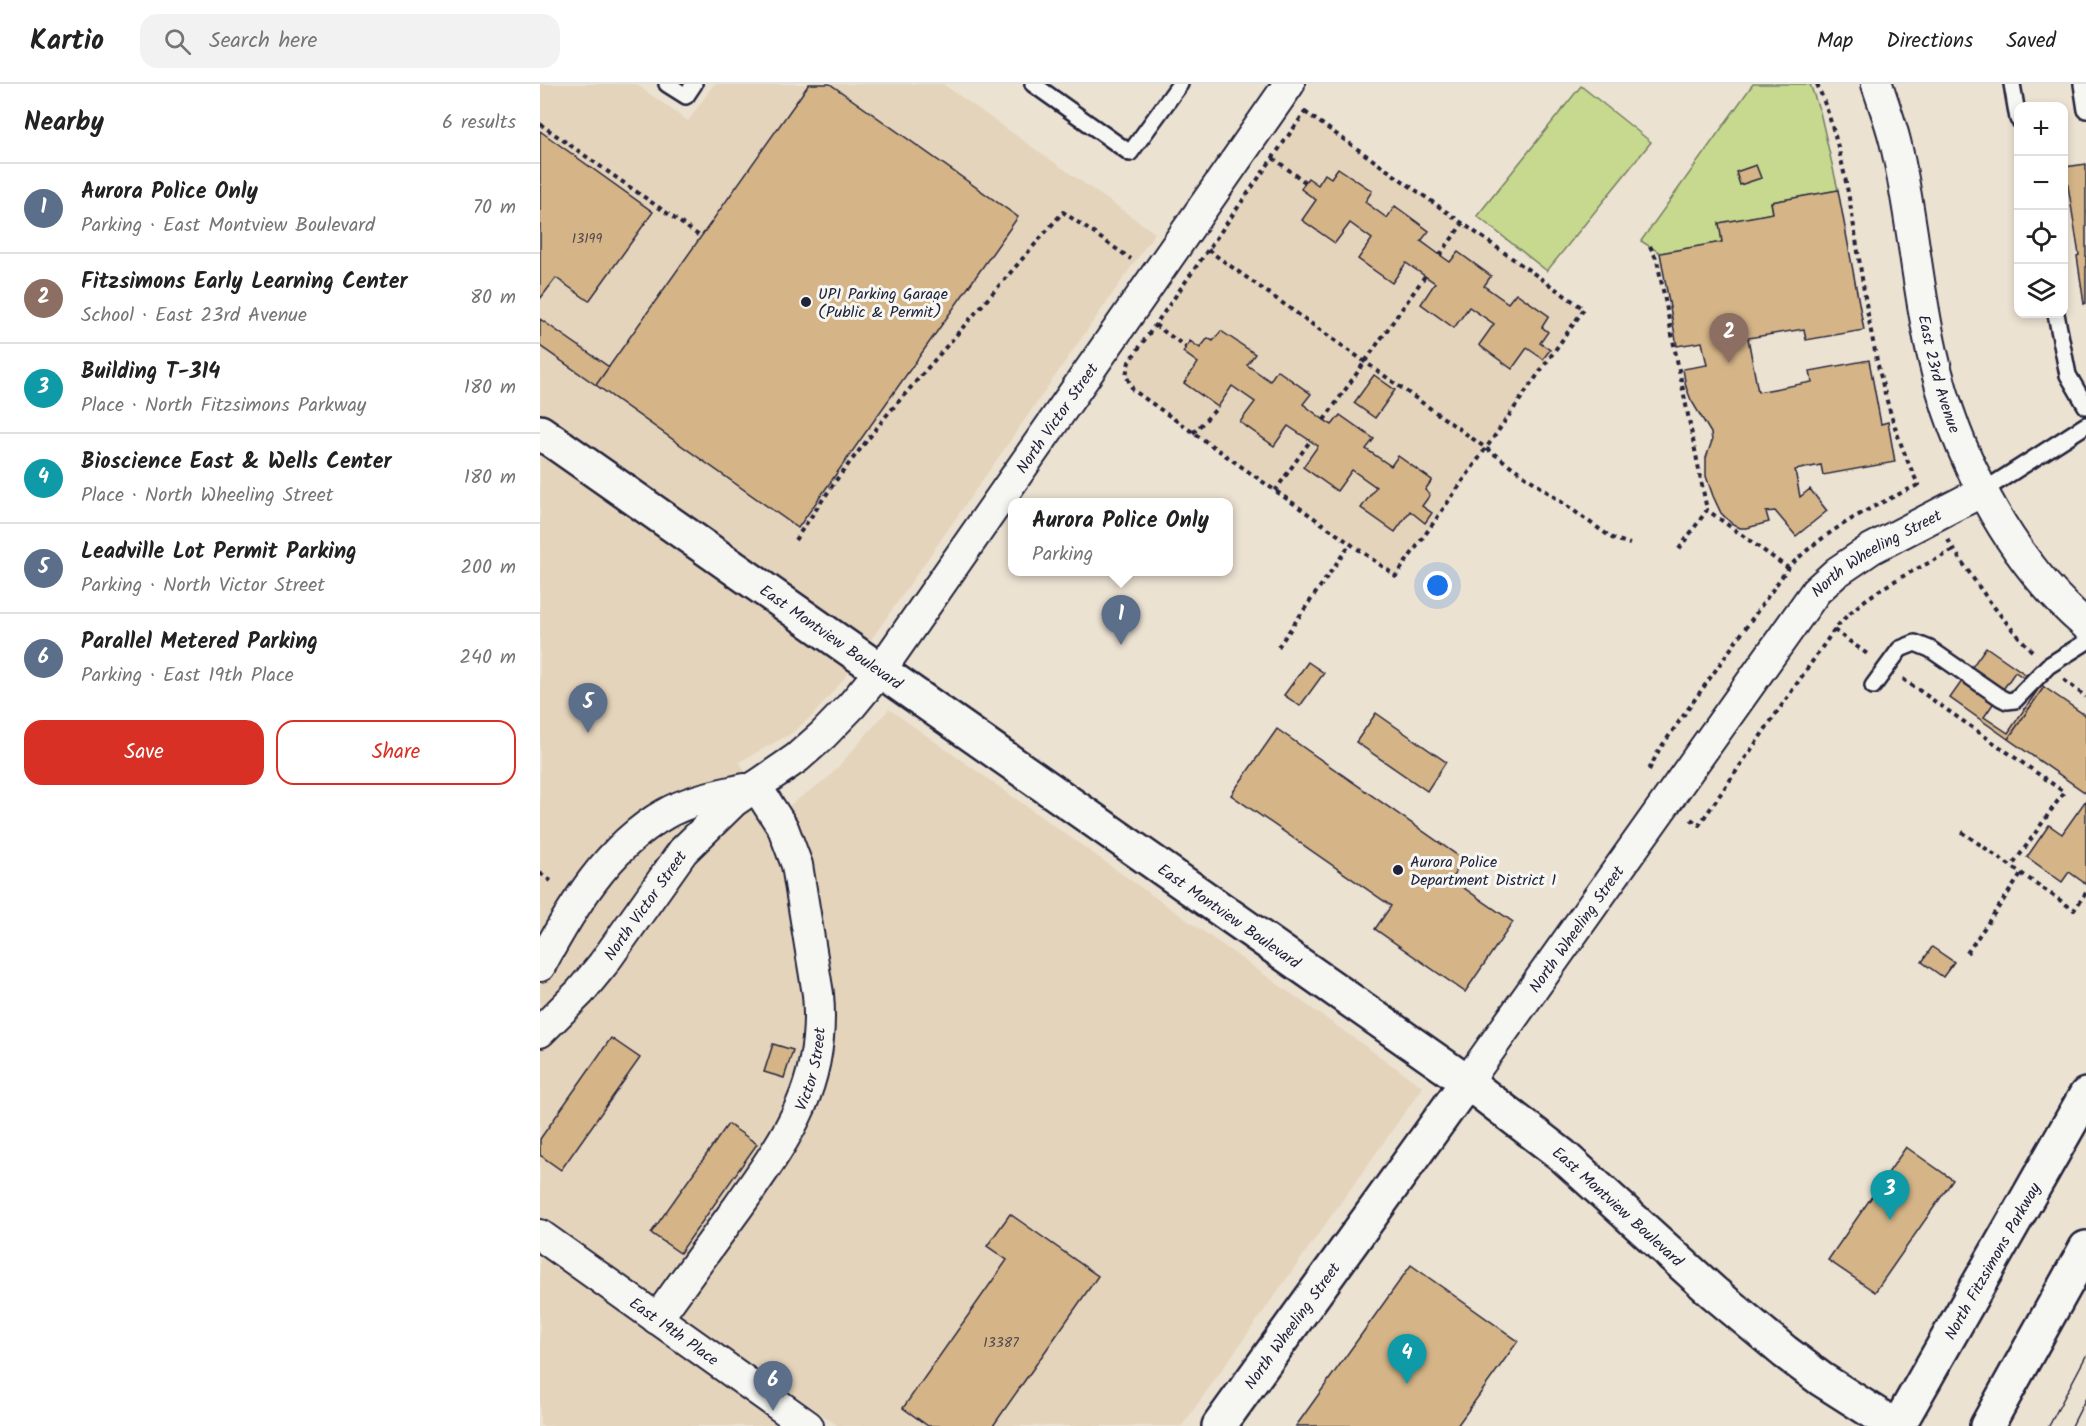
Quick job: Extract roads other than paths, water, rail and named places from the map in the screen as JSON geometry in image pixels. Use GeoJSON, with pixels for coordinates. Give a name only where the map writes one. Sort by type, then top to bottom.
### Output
{"type":"FeatureCollection","features":[{"type":"Feature","properties":{"kind":"street","name":"North Victor Street"},"geometry":{"type":"LineString","coordinates":[[540,1032],[580,992],[603,964],[683,851],[718,815],[797,758],[824,735],[880,671],[1289,84]]}},
{"type":"Feature","properties":{"kind":"street","name":"East 23rd Avenue"},"geometry":{"type":"LineString","coordinates":[[1877,84],[1895,141],[1923,310],[1936,368],[1951,419],[1983,491],[2013,540],[2054,594],[2086,625]]}},
{"type":"Feature","properties":{"kind":"street","name":"East Montview Boulevard"},"geometry":{"type":"LineString","coordinates":[[540,432],[1467,1082],[1562,1155],[1713,1292],[1785,1352],[1821,1379],[1896,1426]]}},
{"type":"Feature","properties":{"kind":"street","name":"North Wheeling Street"},"geometry":{"type":"LineString","coordinates":[[1219,1426],[1667,803],[1803,608],[1822,585],[1871,549],[1983,491]]}},
{"type":"Feature","properties":{"kind":"street","name":"North Victor Street"},"geometry":{"type":"LineString","coordinates":[[540,966],[564,924],[601,870],[644,827],[686,804],[756,786]]}},
{"type":"Feature","properties":{"kind":"street","name":"Victor Street"},"geometry":{"type":"LineString","coordinates":[[657,1319],[765,1169],[792,1127],[809,1084],[817,1051],[818,994],[797,865],[783,828],[756,786]]}},
{"type":"Feature","properties":{"kind":"street","name":"North Fitzsimons Parkway"},"geometry":{"type":"LineString","coordinates":[[1896,1426],[2086,1095]]}},
{"type":"Feature","properties":{"kind":"street","name":"East 19th Place"},"geometry":{"type":"LineString","coordinates":[[540,1235],[808,1426]]}},
{"type":"Feature","properties":{"kind":"street"},"geometry":{"type":"LineString","coordinates":[[1987,1426],[2086,1248]]}},
{"type":"Feature","properties":{"kind":"lane"},"geometry":{"type":"LineString","coordinates":[[668,84],[686,96],[694,84]]}},
{"type":"Feature","properties":{"kind":"lane"},"geometry":{"type":"LineString","coordinates":[[1033,84],[1130,153],[1180,84]]}},
{"type":"Feature","properties":{"kind":"lane"},"geometry":{"type":"LineString","coordinates":[[2012,84],[2016,102]]}},
{"type":"Feature","properties":{"kind":"lane"},"geometry":{"type":"LineString","coordinates":[[2082,84],[2086,110]]}},
{"type":"Feature","properties":{"kind":"lane"},"geometry":{"type":"LineString","coordinates":[[2057,318],[2068,375],[2086,406]]}},
{"type":"Feature","properties":{"kind":"lane"},"geometry":{"type":"LineString","coordinates":[[1983,491],[2086,425]]}},
{"type":"Feature","properties":{"kind":"lane"},"geometry":{"type":"LineString","coordinates":[[1873,686],[1900,649],[1910,643],[1915,643],[1930,649],[2001,698],[2011,701],[2019,698],[2048,666],[2086,642]]}},
{"type":"Feature","properties":{"kind":"tram line"},"geometry":{"type":"LineString","coordinates":[[2049,1426],[2086,1356]]}},
{"type":"Feature","properties":{"kind":"tram line"},"geometry":{"type":"LineString","coordinates":[[2072,1426],[2086,1398]]}},
{"type":"Feature","properties":{"kind":"place","name":"UPI Parking Garage (Public & Permit)"},"geometry":{"type":"Point","coordinates":[806,302]}},
{"type":"Feature","properties":{"kind":"place","name":"Fitzsimons Early Learning Center"},"geometry":{"type":"Point","coordinates":[1729,363]}},
{"type":"Feature","properties":{"kind":"place","name":"Aurora Police Only"},"geometry":{"type":"Point","coordinates":[1121,645]}},
{"type":"Feature","properties":{"kind":"place","name":"Leadville Lot Permit Parking"},"geometry":{"type":"Point","coordinates":[588,733]}},
{"type":"Feature","properties":{"kind":"place","name":"Aurora Police Department District 1"},"geometry":{"type":"Point","coordinates":[1398,870]}},
{"type":"Feature","properties":{"kind":"place","name":"Building T-314"},"geometry":{"type":"Point","coordinates":[1890,1220]}},
{"type":"Feature","properties":{"kind":"place","name":"Bioscience East & Wells Center"},"geometry":{"type":"Point","coordinates":[1407,1384]}},
{"type":"Feature","properties":{"kind":"place","name":"Parallel Metered Parking"},"geometry":{"type":"Point","coordinates":[773,1411]}}]}
